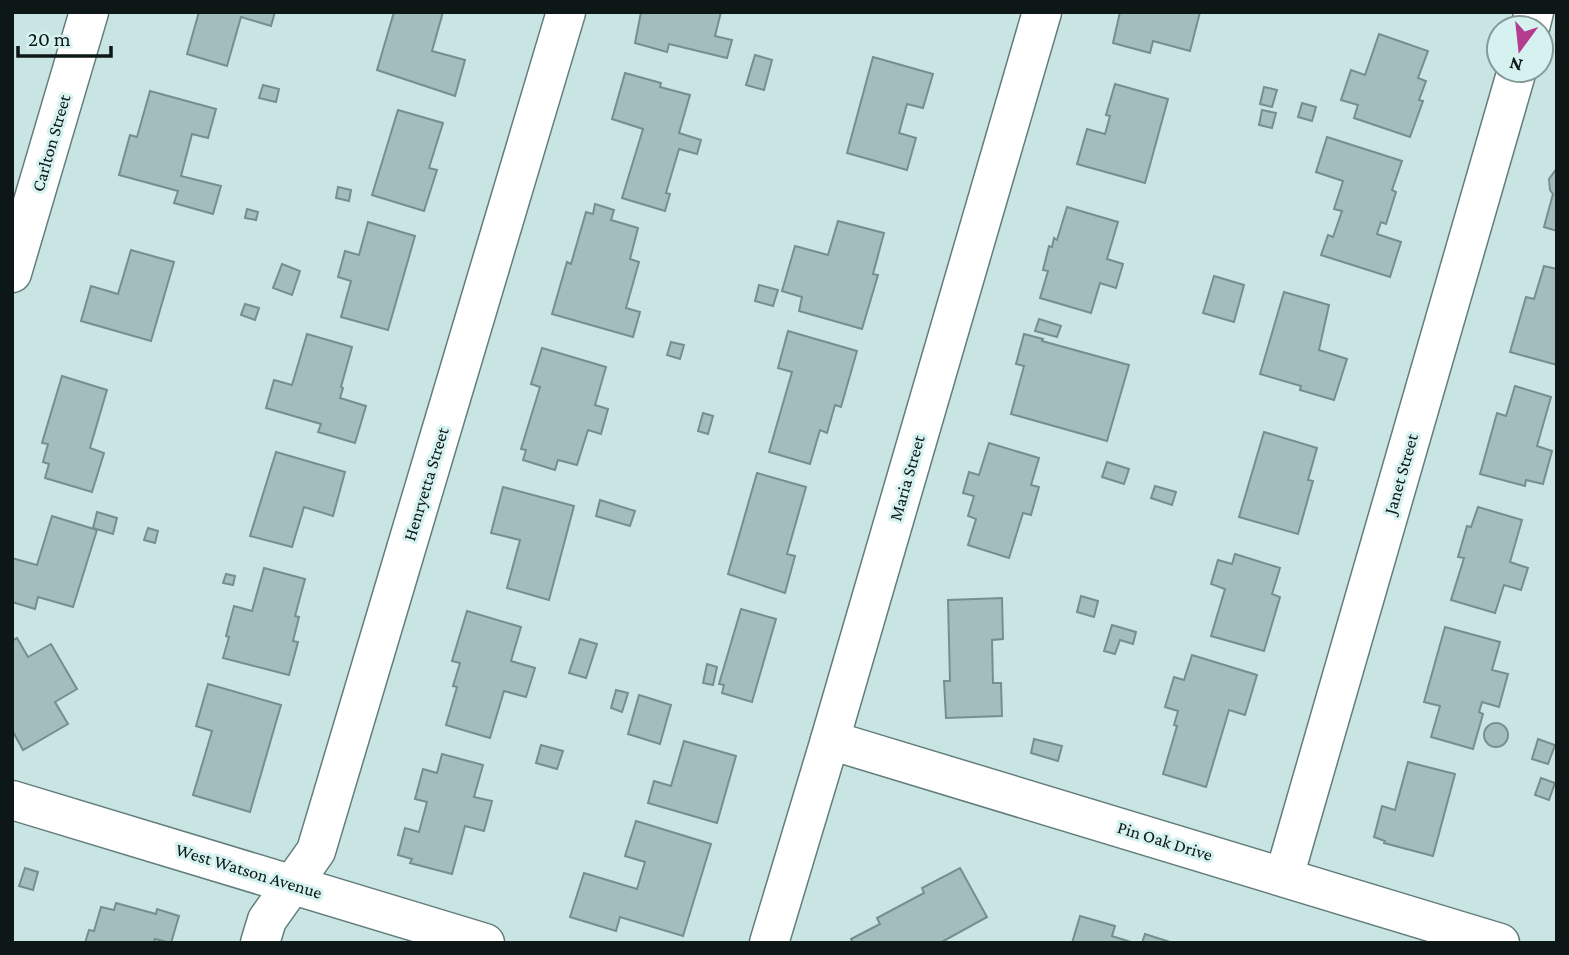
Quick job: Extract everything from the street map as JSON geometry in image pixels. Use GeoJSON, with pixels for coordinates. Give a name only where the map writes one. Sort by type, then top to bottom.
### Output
{"type":"FeatureCollection","features":[{"type":"Feature","properties":{"kind":"street","name":"Carlton Street"},"geometry":{"type":"LineString","coordinates":[[12,273],[89,12]]}},
{"type":"Feature","properties":{"kind":"street","name":"Henryetta Street"},"geometry":{"type":"LineString","coordinates":[[260,943],[267,920],[316,851],[566,12]]}},
{"type":"Feature","properties":{"kind":"street","name":"Maria Street"},"geometry":{"type":"LineString","coordinates":[[769,943],[1042,12]]}},
{"type":"Feature","properties":{"kind":"street","name":"Janet Street"},"geometry":{"type":"LineString","coordinates":[[1284,877],[1513,84]]}},
{"type":"Feature","properties":{"kind":"street","name":"Pin Oak Drive"},"geometry":{"type":"LineString","coordinates":[[830,740],[1500,943]]}},
{"type":"Feature","properties":{"kind":"street","name":"West Watson Avenue"},"geometry":{"type":"LineString","coordinates":[[12,800],[485,943]]}},
{"type":"Feature","properties":{"kind":"building"},"geometry":{"type":"Polygon","coordinates":[[[199,12],[275,12],[271,26],[241,17],[227,66],[187,54],[199,12]]]}},
{"type":"Feature","properties":{"kind":"building"},"geometry":{"type":"Polygon","coordinates":[[[394,12],[443,12],[432,51],[465,60],[455,96],[377,70],[394,12]]]}},
{"type":"Feature","properties":{"kind":"building"},"geometry":{"type":"Polygon","coordinates":[[[641,12],[721,12],[715,36],[732,40],[727,58],[669,44],[667,52],[635,43],[641,12]]]}},
{"type":"Feature","properties":{"kind":"building"},"geometry":{"type":"Polygon","coordinates":[[[1120,12],[1200,12],[1190,51],[1153,41],[1150,53],[1113,43],[1120,12]]]}},
{"type":"Feature","properties":{"kind":"building"},"geometry":{"type":"Polygon","coordinates":[[[1379,34],[1428,51],[1418,78],[1426,81],[1419,100],[1423,101],[1410,137],[1354,118],[1358,105],[1341,100],[1351,70],[1365,75],[1379,34]]]}},
{"type":"Feature","properties":{"kind":"building"},"geometry":{"type":"Polygon","coordinates":[[[755,55],[772,60],[764,90],[746,85],[755,55]]]}},
{"type":"Feature","properties":{"kind":"building"},"geometry":{"type":"Polygon","coordinates":[[[873,57],[933,74],[923,108],[907,104],[899,133],[916,138],[907,170],[847,153],[873,57]]]}},
{"type":"Feature","properties":{"kind":"building"},"geometry":{"type":"Polygon","coordinates":[[[625,73],[690,95],[679,133],[701,140],[697,154],[679,149],[666,193],[670,194],[665,211],[622,198],[643,129],[612,119],[625,73]]]}},
{"type":"Feature","properties":{"kind":"building"},"geometry":{"type":"Polygon","coordinates":[[[1115,84],[1168,99],[1145,183],[1077,164],[1087,129],[1105,134],[1110,116],[1106,115],[1115,84]]]}},
{"type":"Feature","properties":{"kind":"building"},"geometry":{"type":"Polygon","coordinates":[[[263,85],[279,89],[276,102],[259,98],[263,85]]]}},
{"type":"Feature","properties":{"kind":"building"},"geometry":{"type":"Polygon","coordinates":[[[1264,87],[1277,90],[1272,107],[1260,104],[1264,87]]]}},
{"type":"Feature","properties":{"kind":"building"},"geometry":{"type":"Polygon","coordinates":[[[150,91],[216,109],[208,138],[192,134],[181,176],[221,186],[213,214],[174,203],[178,191],[119,175],[130,135],[137,137],[150,91]]]}},
{"type":"Feature","properties":{"kind":"building"},"geometry":{"type":"Polygon","coordinates":[[[1302,103],[1316,107],[1312,121],[1298,117],[1302,103]]]}},
{"type":"Feature","properties":{"kind":"building"},"geometry":{"type":"Polygon","coordinates":[[[398,110],[443,123],[429,168],[437,170],[424,211],[372,195],[398,110]]]}},
{"type":"Feature","properties":{"kind":"building"},"geometry":{"type":"Polygon","coordinates":[[[1262,110],[1276,113],[1272,128],[1259,125],[1262,110]]]}},
{"type":"Feature","properties":{"kind":"building"},"geometry":{"type":"Polygon","coordinates":[[[1327,137],[1402,161],[1392,190],[1396,192],[1386,224],[1381,222],[1377,234],[1401,242],[1390,277],[1321,255],[1328,235],[1333,237],[1342,211],[1334,209],[1343,181],[1316,172],[1327,137]]]}},
{"type":"Feature","properties":{"kind":"building"},"geometry":{"type":"Polygon","coordinates":[[[1557,168],[1557,231],[1544,227],[1553,194],[1549,179],[1557,168]]]}},
{"type":"Feature","properties":{"kind":"building"},"geometry":{"type":"Polygon","coordinates":[[[338,187],[351,190],[349,201],[336,198],[338,187]]]}},
{"type":"Feature","properties":{"kind":"building"},"geometry":{"type":"Polygon","coordinates":[[[595,204],[614,210],[611,220],[638,228],[630,259],[639,262],[626,308],[640,312],[633,337],[552,314],[567,262],[571,264],[586,212],[593,214],[595,204]]]}},
{"type":"Feature","properties":{"kind":"building"},"geometry":{"type":"Polygon","coordinates":[[[1067,207],[1118,222],[1107,259],[1123,264],[1116,288],[1100,283],[1091,313],[1040,298],[1048,271],[1043,270],[1049,246],[1052,247],[1054,238],[1057,240],[1067,207]]]}},
{"type":"Feature","properties":{"kind":"building"},"geometry":{"type":"Polygon","coordinates":[[[247,209],[258,212],[256,220],[245,218],[247,209]]]}},
{"type":"Feature","properties":{"kind":"building"},"geometry":{"type":"Polygon","coordinates":[[[838,221],[884,233],[873,274],[878,275],[862,329],[799,311],[802,297],[782,291],[795,246],[828,255],[838,221]]]}},
{"type":"Feature","properties":{"kind":"building"},"geometry":{"type":"Polygon","coordinates":[[[368,222],[415,236],[388,330],[341,317],[351,281],[338,277],[345,251],[359,255],[368,222]]]}},
{"type":"Feature","properties":{"kind":"building"},"geometry":{"type":"Polygon","coordinates":[[[131,250],[174,262],[151,341],[81,321],[91,286],[118,294],[131,250]]]}},
{"type":"Feature","properties":{"kind":"building"},"geometry":{"type":"Polygon","coordinates":[[[282,264],[300,271],[292,295],[273,288],[282,264]]]}},
{"type":"Feature","properties":{"kind":"building"},"geometry":{"type":"Polygon","coordinates":[[[1544,266],[1557,269],[1557,365],[1510,352],[1526,297],[1534,299],[1544,266]]]}},
{"type":"Feature","properties":{"kind":"building"},"geometry":{"type":"Polygon","coordinates":[[[1214,276],[1244,285],[1234,322],[1203,313],[1214,276]]]}},
{"type":"Feature","properties":{"kind":"building"},"geometry":{"type":"Polygon","coordinates":[[[759,285],[778,290],[773,306],[755,301],[759,285]]]}},
{"type":"Feature","properties":{"kind":"building"},"geometry":{"type":"Polygon","coordinates":[[[1284,292],[1329,305],[1319,350],[1347,359],[1334,400],[1300,390],[1301,386],[1260,374],[1284,292]]]}},
{"type":"Feature","properties":{"kind":"building"},"geometry":{"type":"Polygon","coordinates":[[[245,304],[259,308],[255,320],[241,315],[245,304]]]}},
{"type":"Feature","properties":{"kind":"building"},"geometry":{"type":"Polygon","coordinates":[[[1039,319],[1061,326],[1057,337],[1035,331],[1039,319]]]}},
{"type":"Feature","properties":{"kind":"building"},"geometry":{"type":"Polygon","coordinates":[[[788,331],[857,351],[841,407],[835,405],[827,433],[820,430],[810,464],[769,452],[792,372],[778,368],[788,331]]]}},
{"type":"Feature","properties":{"kind":"building"},"geometry":{"type":"Polygon","coordinates":[[[307,334],[352,347],[340,398],[366,406],[355,443],[318,432],[321,424],[266,408],[274,380],[292,385],[307,334]]]}},
{"type":"Feature","properties":{"kind":"building"},"geometry":{"type":"Polygon","coordinates":[[[1024,334],[1129,365],[1107,441],[1011,414],[1024,366],[1016,364],[1024,334]]]}},
{"type":"Feature","properties":{"kind":"building"},"geometry":{"type":"Polygon","coordinates":[[[671,342],[684,345],[680,359],[667,355],[671,342]]]}},
{"type":"Feature","properties":{"kind":"building"},"geometry":{"type":"Polygon","coordinates":[[[542,348],[606,367],[595,405],[608,409],[601,434],[588,430],[577,465],[558,460],[555,470],[523,460],[526,450],[521,449],[540,387],[531,384],[542,348]]]}},
{"type":"Feature","properties":{"kind":"building"},"geometry":{"type":"Polygon","coordinates":[[[62,376],[107,390],[90,448],[104,453],[92,492],[45,478],[49,464],[43,462],[48,444],[42,443],[62,376]]]}},
{"type":"Feature","properties":{"kind":"building"},"geometry":{"type":"Polygon","coordinates":[[[1515,386],[1551,397],[1537,446],[1552,451],[1543,484],[1526,480],[1525,486],[1480,474],[1497,413],[1506,416],[1515,386]]]}},
{"type":"Feature","properties":{"kind":"building"},"geometry":{"type":"Polygon","coordinates":[[[703,413],[713,416],[708,434],[698,431],[703,413]]]}},
{"type":"Feature","properties":{"kind":"building"},"geometry":{"type":"Polygon","coordinates":[[[1264,432],[1317,448],[1308,480],[1313,481],[1298,534],[1239,517],[1264,432]]]}},
{"type":"Feature","properties":{"kind":"building"},"geometry":{"type":"Polygon","coordinates":[[[989,443],[1039,458],[1031,485],[1039,487],[1031,515],[1023,513],[1009,558],[968,545],[976,519],[968,516],[974,496],[963,493],[969,472],[979,475],[989,443]]]}},
{"type":"Feature","properties":{"kind":"building"},"geometry":{"type":"Polygon","coordinates":[[[276,452],[345,472],[333,516],[304,507],[292,547],[250,536],[276,452]]]}},
{"type":"Feature","properties":{"kind":"building"},"geometry":{"type":"Polygon","coordinates":[[[1107,462],[1129,469],[1124,484],[1102,477],[1107,462]]]}},
{"type":"Feature","properties":{"kind":"building"},"geometry":{"type":"Polygon","coordinates":[[[757,473],[806,487],[787,554],[795,556],[785,593],[728,574],[757,473]]]}},
{"type":"Feature","properties":{"kind":"building"},"geometry":{"type":"Polygon","coordinates":[[[1155,486],[1176,492],[1172,505],[1151,498],[1155,486]]]}},
{"type":"Feature","properties":{"kind":"building"},"geometry":{"type":"Polygon","coordinates":[[[503,487],[574,506],[549,600],[507,588],[520,540],[491,533],[503,487]]]}},
{"type":"Feature","properties":{"kind":"building"},"geometry":{"type":"Polygon","coordinates":[[[600,500],[635,511],[630,526],[596,516],[600,500]]]}},
{"type":"Feature","properties":{"kind":"building"},"geometry":{"type":"Polygon","coordinates":[[[1478,507],[1522,520],[1510,562],[1528,568],[1521,590],[1504,585],[1495,613],[1451,600],[1464,558],[1458,557],[1467,526],[1471,527],[1478,507]]]}},
{"type":"Feature","properties":{"kind":"building"},"geometry":{"type":"Polygon","coordinates":[[[97,512],[117,518],[113,534],[93,528],[97,512]]]}},
{"type":"Feature","properties":{"kind":"building"},"geometry":{"type":"Polygon","coordinates":[[[52,516],[97,530],[73,607],[38,597],[35,609],[12,602],[12,558],[37,565],[52,516]]]}},
{"type":"Feature","properties":{"kind":"building"},"geometry":{"type":"Polygon","coordinates":[[[148,528],[158,531],[155,543],[144,540],[148,528]]]}},
{"type":"Feature","properties":{"kind":"building"},"geometry":{"type":"Polygon","coordinates":[[[1235,554],[1280,568],[1272,594],[1280,597],[1264,651],[1211,636],[1225,589],[1211,584],[1218,560],[1232,564],[1235,554]]]}},
{"type":"Feature","properties":{"kind":"building"},"geometry":{"type":"Polygon","coordinates":[[[264,568],[305,579],[295,616],[299,617],[293,641],[298,642],[289,675],[223,658],[234,606],[252,611],[264,568]]]}},
{"type":"Feature","properties":{"kind":"building"},"geometry":{"type":"Polygon","coordinates":[[[226,574],[235,576],[233,585],[223,583],[226,574]]]}},
{"type":"Feature","properties":{"kind":"building"},"geometry":{"type":"Polygon","coordinates":[[[1081,596],[1098,601],[1094,617],[1077,612],[1081,596]]]}},
{"type":"Feature","properties":{"kind":"building"},"geometry":{"type":"Polygon","coordinates":[[[1002,598],[1003,639],[992,640],[993,683],[1001,683],[1002,716],[946,718],[944,681],[950,681],[948,600],[1002,598]]]}},
{"type":"Feature","properties":{"kind":"building"},"geometry":{"type":"Polygon","coordinates":[[[741,609],[776,619],[752,702],[722,693],[724,685],[719,684],[741,609]]]}},
{"type":"Feature","properties":{"kind":"building"},"geometry":{"type":"Polygon","coordinates":[[[467,611],[521,627],[511,661],[535,668],[526,697],[504,691],[490,738],[446,725],[457,687],[453,686],[460,663],[452,661],[467,611]]]}},
{"type":"Feature","properties":{"kind":"building"},"geometry":{"type":"Polygon","coordinates":[[[1112,625],[1136,632],[1133,644],[1120,640],[1115,654],[1104,651],[1112,625]]]}},
{"type":"Feature","properties":{"kind":"building"},"geometry":{"type":"Polygon","coordinates":[[[1445,627],[1500,642],[1492,670],[1508,674],[1499,707],[1482,702],[1479,712],[1483,714],[1473,749],[1431,737],[1440,706],[1424,702],[1445,627]]]}},
{"type":"Feature","properties":{"kind":"building"},"geometry":{"type":"Polygon","coordinates":[[[17,638],[28,657],[51,644],[77,689],[55,702],[68,724],[23,750],[12,730],[12,641],[17,638]]]}},
{"type":"Feature","properties":{"kind":"building"},"geometry":{"type":"Polygon","coordinates":[[[580,639],[597,644],[586,678],[569,673],[580,639]]]}},
{"type":"Feature","properties":{"kind":"building"},"geometry":{"type":"Polygon","coordinates":[[[1192,655],[1257,675],[1245,715],[1229,710],[1206,787],[1163,774],[1177,726],[1174,725],[1178,711],[1165,707],[1174,677],[1184,680],[1192,655]]]}},
{"type":"Feature","properties":{"kind":"building"},"geometry":{"type":"Polygon","coordinates":[[[707,664],[717,667],[713,685],[703,683],[707,664]]]}},
{"type":"Feature","properties":{"kind":"building"},"geometry":{"type":"Polygon","coordinates":[[[208,684],[281,705],[250,812],[193,795],[212,731],[196,726],[208,684]]]}},
{"type":"Feature","properties":{"kind":"building"},"geometry":{"type":"Polygon","coordinates":[[[616,690],[628,693],[622,712],[611,708],[616,690]]]}},
{"type":"Feature","properties":{"kind":"building"},"geometry":{"type":"Polygon","coordinates":[[[639,695],[671,705],[660,744],[628,734],[639,695]]]}},
{"type":"Feature","properties":{"kind":"building"},"geometry":{"type":"Polygon","coordinates":[[[1496,723],[1504,727],[1508,735],[1504,743],[1496,747],[1488,743],[1484,735],[1488,727],[1496,723]]]}},
{"type":"Feature","properties":{"kind":"building"},"geometry":{"type":"Polygon","coordinates":[[[1034,739],[1062,746],[1058,761],[1031,753],[1034,739]]]}},
{"type":"Feature","properties":{"kind":"building"},"geometry":{"type":"Polygon","coordinates":[[[1538,739],[1555,745],[1548,764],[1532,759],[1538,739]]]}},
{"type":"Feature","properties":{"kind":"building"},"geometry":{"type":"Polygon","coordinates":[[[684,741],[736,756],[717,823],[648,803],[654,781],[671,786],[684,741]]]}},
{"type":"Feature","properties":{"kind":"building"},"geometry":{"type":"Polygon","coordinates":[[[541,745],[563,751],[557,769],[536,763],[541,745]]]}},
{"type":"Feature","properties":{"kind":"building"},"geometry":{"type":"Polygon","coordinates":[[[442,754],[483,765],[474,797],[492,801],[484,831],[465,826],[452,874],[410,863],[412,859],[398,855],[405,828],[419,832],[427,802],[415,799],[423,769],[437,773],[442,754]]]}},
{"type":"Feature","properties":{"kind":"building"},"geometry":{"type":"Polygon","coordinates":[[[1408,762],[1455,774],[1433,856],[1384,843],[1385,841],[1374,837],[1382,806],[1395,810],[1408,762]]]}},
{"type":"Feature","properties":{"kind":"building"},"geometry":{"type":"Polygon","coordinates":[[[1541,778],[1555,783],[1549,800],[1535,795],[1541,778]]]}},
{"type":"Feature","properties":{"kind":"building"},"geometry":{"type":"Polygon","coordinates":[[[636,821],[711,844],[683,936],[620,917],[616,931],[570,917],[584,873],[637,889],[645,862],[625,856],[636,821]]]}},
{"type":"Feature","properties":{"kind":"building"},"geometry":{"type":"Polygon","coordinates":[[[25,868],[38,872],[33,890],[19,886],[25,868]]]}},
{"type":"Feature","properties":{"kind":"building"},"geometry":{"type":"Polygon","coordinates":[[[960,868],[987,917],[940,943],[853,943],[851,939],[880,924],[877,918],[924,893],[922,888],[960,868]]]}},
{"type":"Feature","properties":{"kind":"building"},"geometry":{"type":"Polygon","coordinates":[[[116,903],[156,914],[157,909],[179,916],[171,943],[155,939],[154,943],[85,943],[89,930],[94,931],[101,907],[114,910],[116,903]]]}},
{"type":"Feature","properties":{"kind":"building"},"geometry":{"type":"Polygon","coordinates":[[[1080,916],[1115,926],[1112,936],[1134,943],[1072,943],[1080,916]]]}},
{"type":"Feature","properties":{"kind":"building"},"geometry":{"type":"Polygon","coordinates":[[[1145,934],[1173,943],[1142,943],[1145,934]]]}}]}
